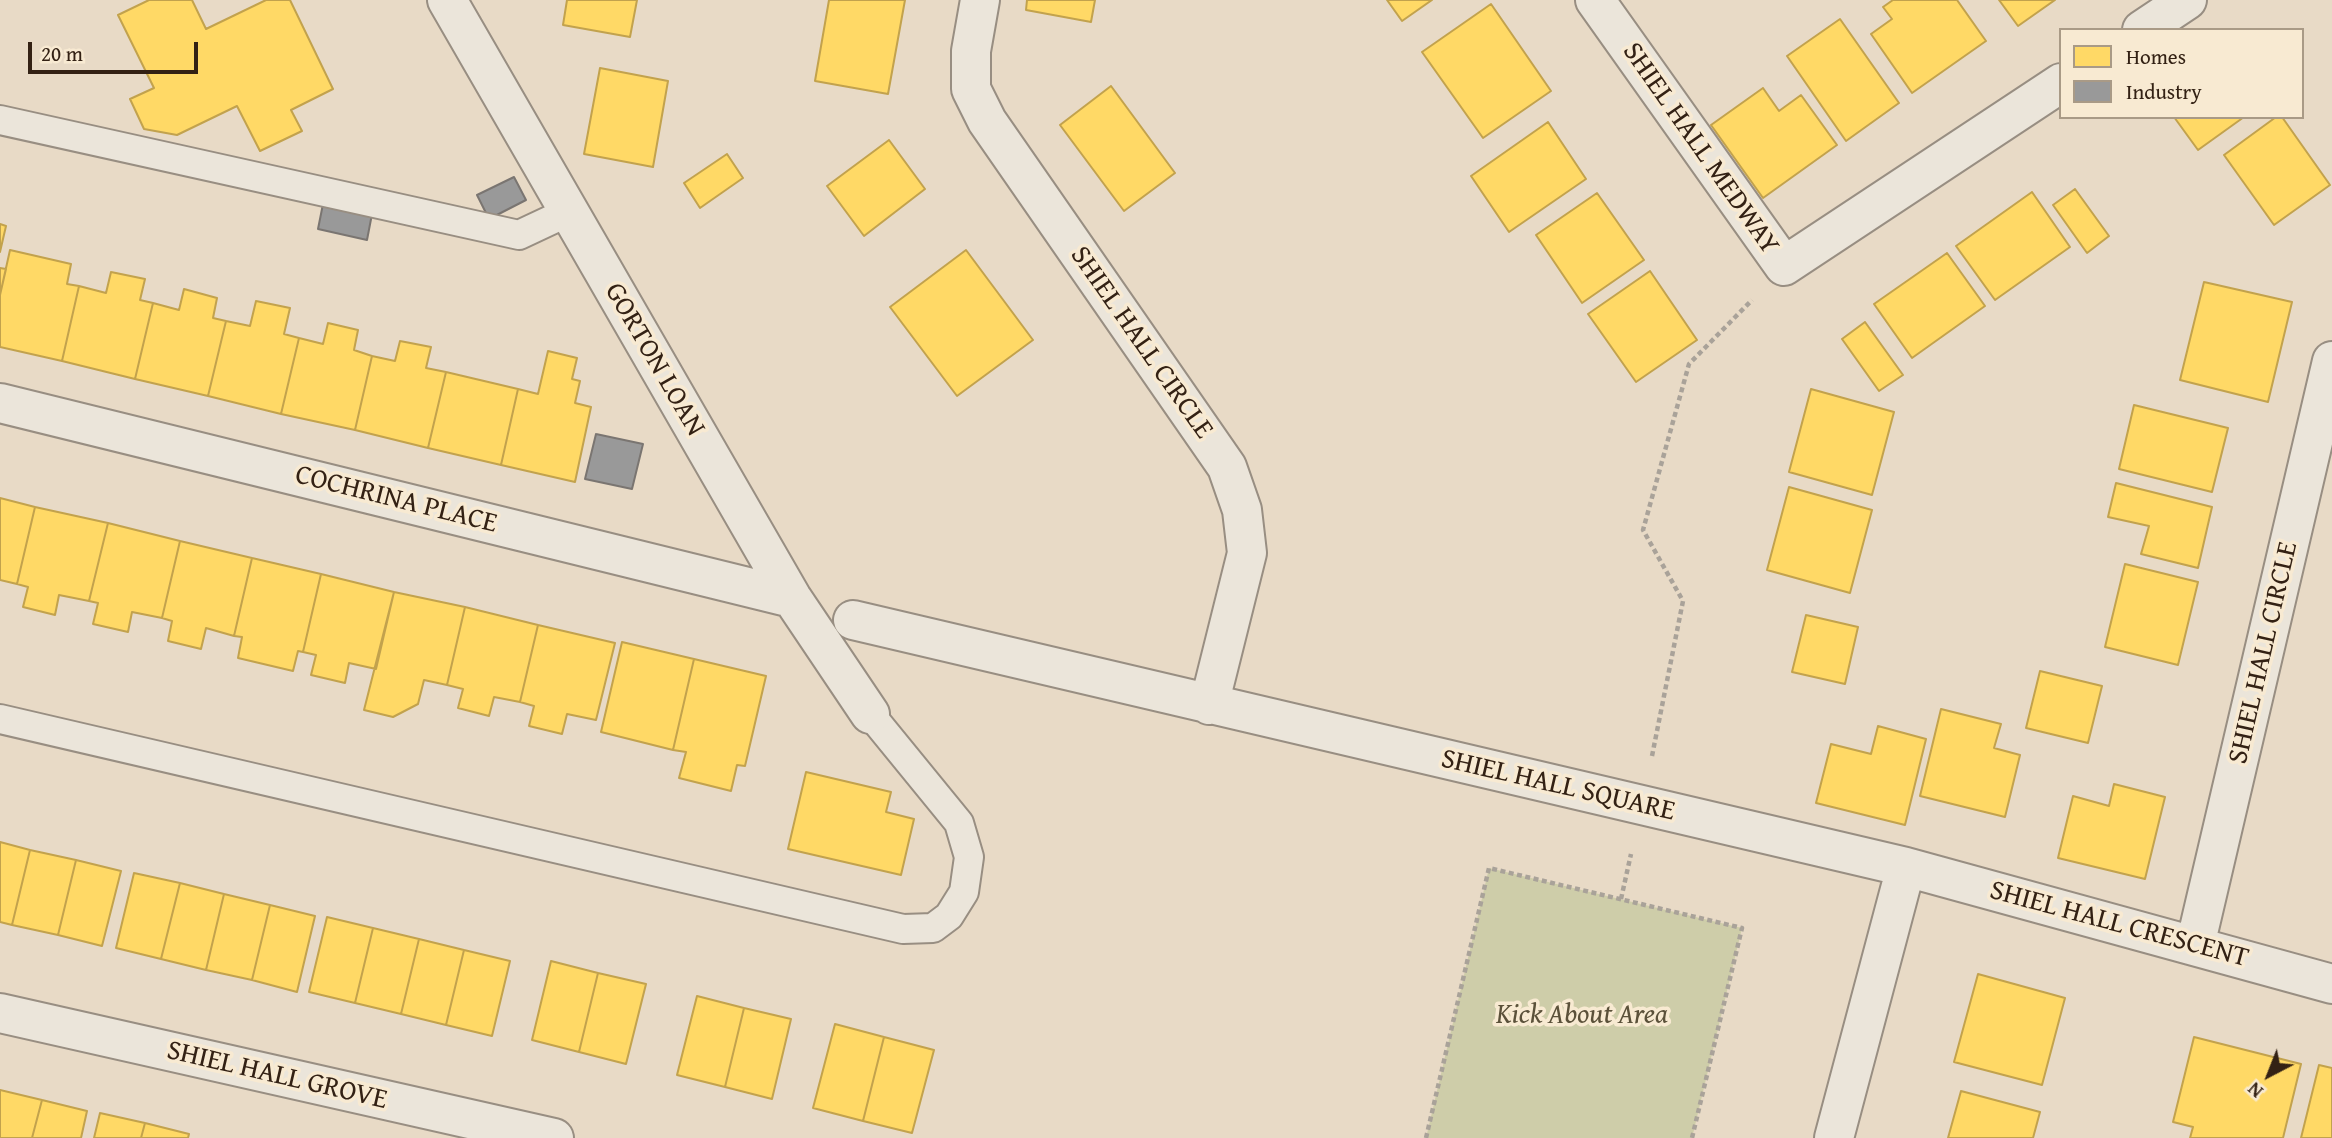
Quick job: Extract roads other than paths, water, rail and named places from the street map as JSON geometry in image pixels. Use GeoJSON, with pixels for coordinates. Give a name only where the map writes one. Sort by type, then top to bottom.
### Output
{"type":"FeatureCollection","features":[{"type":"Feature","properties":{"kind":"street","name":"GORTON LOAN"},"geometry":{"type":"LineString","coordinates":[[447,0],[792,598],[870,714]]}},
{"type":"Feature","properties":{"kind":"street","name":"SHIEL HALL CIRCLE"},"geometry":{"type":"LineString","coordinates":[[980,0],[971,51],[971,89],[987,121],[1227,467],[1242,510],[1247,553],[1209,705]]}},
{"type":"Feature","properties":{"kind":"street","name":"SHIEL HALL MEDWAY"},"geometry":{"type":"LineString","coordinates":[[1595,0],[1784,266],[2059,84]]}},
{"type":"Feature","properties":{"kind":"street"},"geometry":{"type":"LineString","coordinates":[[2145,28],[2187,0]]}},
{"type":"Feature","properties":{"kind":"street","name":"SHIEL HALL CIRCLE"},"geometry":{"type":"LineString","coordinates":[[2195,946],[2332,360]]}},
{"type":"Feature","properties":{"kind":"street","name":"COCHRINA PLACE"},"geometry":{"type":"LineString","coordinates":[[0,403],[792,598]]}},
{"type":"Feature","properties":{"kind":"street","name":"SHIEL HALL SQUARE"},"geometry":{"type":"LineString","coordinates":[[852,620],[1906,867]]}},
{"type":"Feature","properties":{"kind":"street"},"geometry":{"type":"LineString","coordinates":[[1834,1138],[1906,867]]}},
{"type":"Feature","properties":{"kind":"street","name":"SHIEL HALL CRESCENT"},"geometry":{"type":"LineString","coordinates":[[1906,867],[2332,984]]}},
{"type":"Feature","properties":{"kind":"street","name":"SHIEL HALL GROVE"},"geometry":{"type":"LineString","coordinates":[[0,1013],[554,1138]]}},
{"type":"Feature","properties":{"kind":"lane"},"geometry":{"type":"LineString","coordinates":[[0,120],[519,234],[568,212]]}},
{"type":"Feature","properties":{"kind":"lane"},"geometry":{"type":"LineString","coordinates":[[0,719],[903,929],[933,928],[949,916],[964,892],[969,857],[960,823],[870,714]]}},
{"type":"Feature","properties":{"kind":"park label","name":"Kick About Area"},"geometry":{"type":"Point","coordinates":[1582,1016]}}]}
